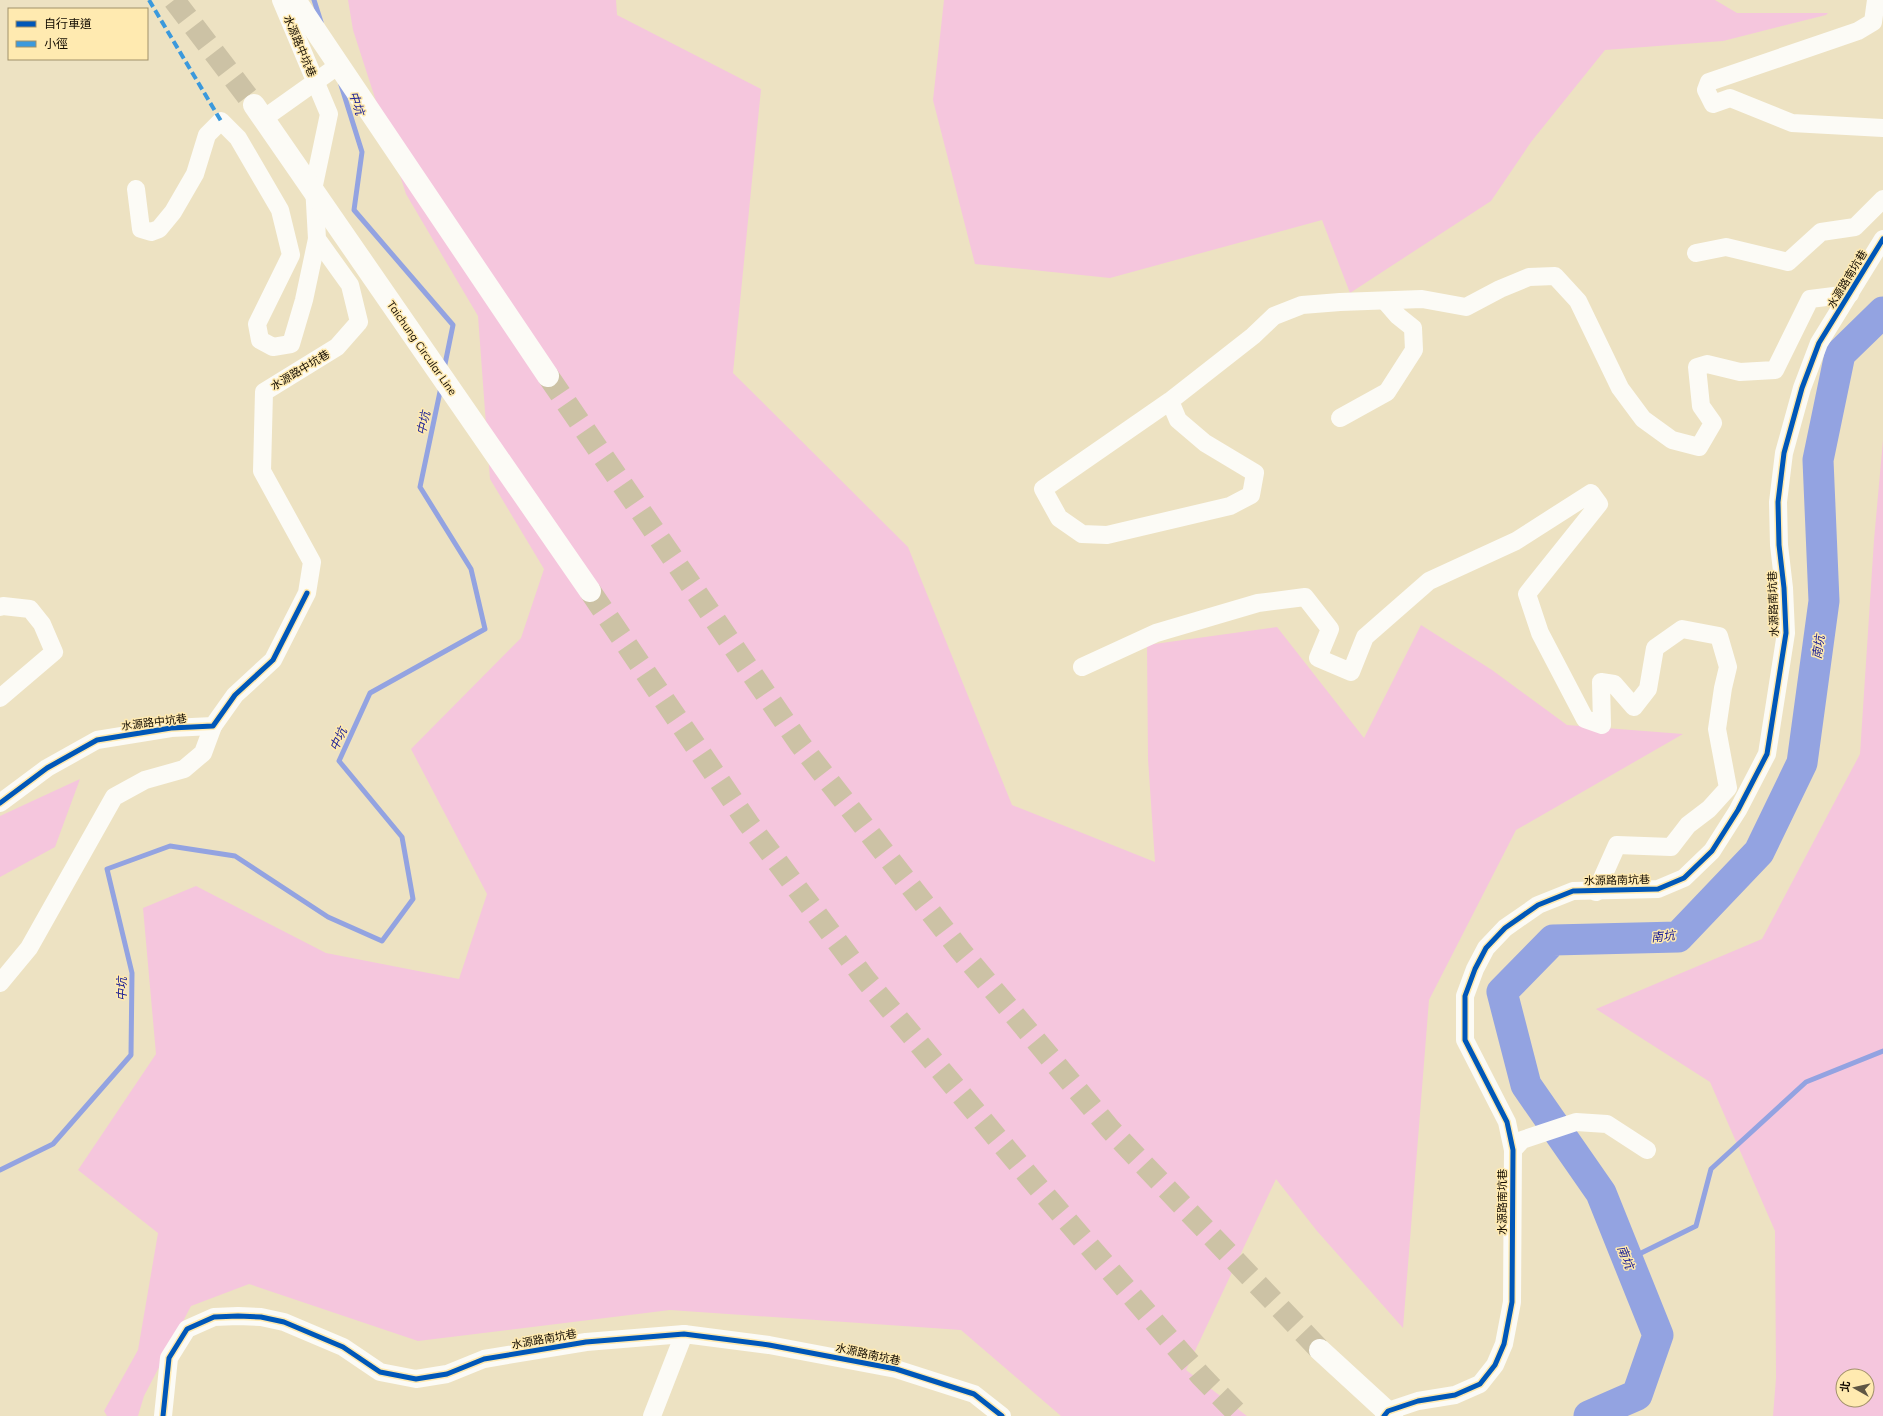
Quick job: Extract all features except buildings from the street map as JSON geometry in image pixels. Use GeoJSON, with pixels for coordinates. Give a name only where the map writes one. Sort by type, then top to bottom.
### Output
{"type":"FeatureCollection","features":[{"type":"Feature","properties":{"kind":"highway"},"geometry":{"type":"LineString","coordinates":[[295,0],[548,376]]}},
{"type":"Feature","properties":{"kind":"highway","name":"Taichung Circular Line"},"geometry":{"type":"LineString","coordinates":[[258,112],[590,591]]}},
{"type":"Feature","properties":{"kind":"highway"},"geometry":{"type":"LineString","coordinates":[[1320,1350],[1392,1416]]}},
{"type":"Feature","properties":{"kind":"street","name":"水源路中坑巷"},"geometry":{"type":"LineString","coordinates":[[0,983],[29,948],[114,797],[145,780],[184,769],[203,753],[213,726],[235,695],[273,660],[307,593],[312,562],[262,471],[264,392],[337,347],[359,322],[350,285],[317,239],[314,186],[329,114],[280,0]]}},
{"type":"Feature","properties":{"kind":"street"},"geometry":{"type":"LineString","coordinates":[[1876,0],[1873,22],[1858,31],[1709,82],[1706,90],[1713,104],[1730,98],[1792,122],[1883,128]]}},
{"type":"Feature","properties":{"kind":"street"},"geometry":{"type":"LineString","coordinates":[[258,112],[339,65]]}},
{"type":"Feature","properties":{"kind":"street"},"geometry":{"type":"LineString","coordinates":[[136,189],[141,229],[151,232],[159,229],[173,212],[195,174],[207,135],[221,121],[238,138],[280,210],[292,255],[257,324],[260,340],[273,347],[291,344],[304,300],[317,239]]}},
{"type":"Feature","properties":{"kind":"street"},"geometry":{"type":"LineString","coordinates":[[1696,253],[1726,247],[1788,262],[1821,232],[1855,227],[1883,199]]}},
{"type":"Feature","properties":{"kind":"street","name":"水源路南坑巷"},"geometry":{"type":"LineString","coordinates":[[1384,1416],[1388,1411],[1418,1401],[1455,1395],[1480,1384],[1495,1365],[1504,1344],[1512,1302],[1517,1145],[1507,1122],[1465,1040],[1465,996],[1474,969],[1486,948],[1505,928],[1538,905],[1573,891],[1596,892],[1629,889],[1658,889],[1684,878],[1712,851],[1738,810],[1767,754],[1786,633],[1784,588],[1779,545],[1778,502],[1784,453],[1802,388],[1819,343],[1883,239]]}},
{"type":"Feature","properties":{"kind":"street"},"geometry":{"type":"LineString","coordinates":[[1170,401],[1178,420],[1205,443],[1255,473],[1251,495],[1230,506],[1107,535],[1082,534],[1059,518],[1043,489],[1170,401],[1254,336],[1274,316],[1302,306],[1340,302],[1422,299],[1466,307],[1500,289],[1529,277],[1555,276],[1578,301],[1620,388],[1643,419],[1672,440],[1699,447],[1713,423],[1702,406],[1697,367],[1707,364],[1740,372],[1776,370],[1810,299],[1850,294]]}},
{"type":"Feature","properties":{"kind":"street"},"geometry":{"type":"LineString","coordinates":[[1340,418],[1387,392],[1414,350],[1413,328],[1398,316],[1385,301]]}},
{"type":"Feature","properties":{"kind":"street"},"geometry":{"type":"LineString","coordinates":[[1082,667],[1156,633],[1258,603],[1305,598],[1330,629],[1318,658],[1351,672],[1365,637],[1429,582],[1516,540],[1591,493],[1599,504],[1527,594],[1540,633],[1585,719],[1602,726],[1600,682],[1614,684],[1634,707],[1648,689],[1655,648],[1682,629],[1718,636],[1728,667],[1722,688],[1717,729],[1728,788],[1709,809],[1688,825],[1671,847],[1617,845],[1596,892]]}},
{"type":"Feature","properties":{"kind":"street"},"geometry":{"type":"LineString","coordinates":[[0,607],[30,609],[42,624],[54,652],[0,698]]}},
{"type":"Feature","properties":{"kind":"street","name":"水源路中坑巷"},"geometry":{"type":"LineString","coordinates":[[0,803],[48,768],[97,740],[171,728],[213,726]]}},
{"type":"Feature","properties":{"kind":"street"},"geometry":{"type":"LineString","coordinates":[[1517,1145],[1576,1122],[1607,1124],[1647,1150]]}},
{"type":"Feature","properties":{"kind":"street","name":"水源路南坑巷"},"geometry":{"type":"LineString","coordinates":[[163,1416],[169,1358],[187,1329],[214,1317],[261,1318],[284,1322],[343,1347],[380,1372],[416,1379],[447,1374],[484,1359],[578,1343],[684,1334],[769,1345],[896,1369],[974,1394],[1002,1416]]}},
{"type":"Feature","properties":{"kind":"street"},"geometry":{"type":"LineString","coordinates":[[652,1416],[684,1334]]}},
{"type":"Feature","properties":{"kind":"shaded area"},"geometry":{"type":"Polygon","coordinates":[[[348,0],[616,0],[617,15],[761,89],[733,373],[908,547],[1012,805],[1155,862],[1148,759],[1147,645],[1277,627],[1364,738],[1421,625],[1492,670],[1567,725],[1683,734],[1516,830],[1429,1000],[1403,1328],[1317,1231],[1276,1179],[1186,1370],[1247,1416],[1061,1416],[961,1330],[670,1310],[418,1341],[249,1284],[191,1306],[144,1396],[138,1416],[107,1416],[104,1411],[138,1350],[158,1233],[78,1170],[156,1054],[143,908],[196,886],[326,953],[459,979],[487,894],[411,749],[521,638],[544,569],[490,479],[478,316],[406,194],[353,30],[348,0]]]}},
{"type":"Feature","properties":{"kind":"shaded area"},"geometry":{"type":"Polygon","coordinates":[[[944,0],[1715,0],[1737,13],[1828,13],[1826,15],[1723,41],[1605,50],[1531,142],[1491,201],[1350,293],[1322,220],[1110,278],[975,264],[933,100],[944,0]]]}},
{"type":"Feature","properties":{"kind":"shaded area"},"geometry":{"type":"Polygon","coordinates":[[[1883,440],[1883,1416],[1773,1416],[1776,1378],[1775,1231],[1710,1082],[1596,1009],[1762,939],[1860,754],[1874,540],[1883,440]]]}},
{"type":"Feature","properties":{"kind":"shaded area"},"geometry":{"type":"Polygon","coordinates":[[[80,779],[55,847],[0,877],[0,816],[80,779]]]}},
{"type":"Feature","properties":{"kind":"waterway","name":"中坑"},"geometry":{"type":"LineString","coordinates":[[314,0],[321,22]]}},
{"type":"Feature","properties":{"kind":"waterway","name":"中坑"},"geometry":{"type":"LineString","coordinates":[[341,85],[362,152],[354,210],[453,325],[444,369]]}},
{"type":"Feature","properties":{"kind":"waterway","name":"南坑"},"geometry":{"type":"LineString","coordinates":[[1589,1416],[1637,1395],[1658,1335],[1601,1193],[1526,1085],[1502,992],[1553,940],[1678,937],[1759,852],[1802,763],[1824,601],[1818,460],[1840,354],[1883,312]]}},
{"type":"Feature","properties":{"kind":"waterway","name":"中坑"},"geometry":{"type":"LineString","coordinates":[[0,1170],[53,1144],[131,1055],[132,973],[107,869],[170,846],[235,856],[328,917],[382,941],[413,899],[402,837],[339,761],[370,693],[485,629],[471,569],[420,487],[441,387]]}},
{"type":"Feature","properties":{"kind":"waterway"},"geometry":{"type":"LineString","coordinates":[[1627,1260],[1696,1226],[1711,1169],[1806,1082],[1883,1051]]}},
{"type":"Feature","properties":{"kind":"tunnel"},"geometry":{"type":"LineString","coordinates":[[174,0],[254,105]]}},
{"type":"Feature","properties":{"kind":"tunnel"},"geometry":{"type":"LineString","coordinates":[[548,376],[800,744],[960,950],[1110,1129],[1320,1350]]}},
{"type":"Feature","properties":{"kind":"tunnel"},"geometry":{"type":"LineString","coordinates":[[590,591],[748,823],[866,980],[1032,1180],[1201,1376],[1240,1416]]}},
{"type":"Feature","properties":{"kind":"marked path"},"geometry":{"type":"LineString","coordinates":[[149,0],[221,121]]}},
{"type":"Feature","properties":{"kind":"cycle path"},"geometry":{"type":"LineString","coordinates":[[1384,1416],[1388,1411],[1418,1401],[1455,1395],[1480,1384],[1495,1365],[1504,1344],[1512,1302],[1513,1150],[1507,1122],[1465,1040],[1465,996],[1475,969],[1486,948],[1505,928],[1538,905],[1573,891],[1658,889],[1684,878],[1712,851],[1738,810],[1767,754],[1786,633],[1784,588],[1779,545],[1778,502],[1784,453],[1802,388],[1819,343],[1883,239]]}},
{"type":"Feature","properties":{"kind":"cycle path"},"geometry":{"type":"LineString","coordinates":[[0,803],[47,768],[97,740],[171,728],[213,726],[235,695],[273,660],[307,593]]}},
{"type":"Feature","properties":{"kind":"cycle path"},"geometry":{"type":"LineString","coordinates":[[163,1416],[169,1358],[187,1329],[214,1317],[238,1316],[261,1317],[284,1322],[343,1347],[380,1372],[416,1379],[447,1374],[484,1359],[586,1342],[684,1334],[769,1345],[896,1369],[974,1394],[1002,1416]]}}]}
